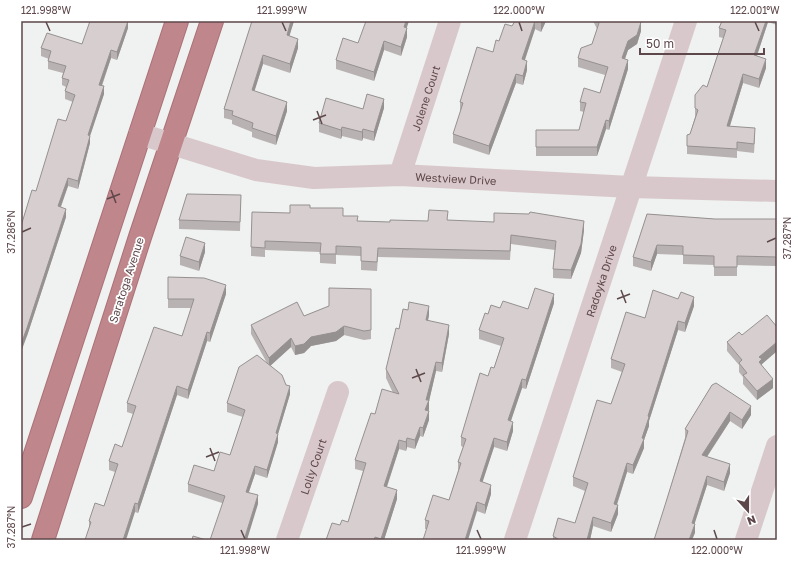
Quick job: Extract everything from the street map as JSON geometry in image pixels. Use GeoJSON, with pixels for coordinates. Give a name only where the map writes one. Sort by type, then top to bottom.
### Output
{"type":"FeatureCollection","features":[{"type":"Feature","properties":{"kind":"highway"},"geometry":{"type":"LineString","coordinates":[[21,497],[177,21]]}},
{"type":"Feature","properties":{"kind":"highway","name":"Saratoga Avenue"},"geometry":{"type":"LineString","coordinates":[[43,540],[140,237],[212,21]]}},
{"type":"Feature","properties":{"kind":"street","name":"Jolene Court"},"geometry":{"type":"LineString","coordinates":[[400,175],[450,21]]}},
{"type":"Feature","properties":{"kind":"street","name":"Radoyka Drive"},"geometry":{"type":"LineString","coordinates":[[515,540],[686,21]]}},
{"type":"Feature","properties":{"kind":"street","name":"Westview Drive"},"geometry":{"type":"LineString","coordinates":[[140,134],[256,170],[314,178],[400,175],[631,187],[777,190]]}},
{"type":"Feature","properties":{"kind":"street","name":"Lolly Court"},"geometry":{"type":"LineString","coordinates":[[287,540],[338,392]]}},
{"type":"Feature","properties":{"kind":"street"},"geometry":{"type":"LineString","coordinates":[[746,540],[777,446]]}},
{"type":"Feature","properties":{"kind":"building"},"geometry":{"type":"Polygon","coordinates":[[[90,21],[128,21],[117,52],[111,50],[99,85],[104,86],[88,135],[90,136],[78,181],[68,178],[58,206],[66,209],[21,344],[21,226],[32,190],[36,191],[58,119],[66,121],[75,95],[65,91],[69,80],[62,78],[66,66],[48,61],[51,51],[41,48],[47,33],[82,44],[90,21]]]}},
{"type":"Feature","properties":{"kind":"building"},"geometry":{"type":"Polygon","coordinates":[[[252,21],[291,21],[287,35],[298,39],[290,64],[263,55],[252,90],[287,102],[276,136],[252,128],[253,123],[232,115],[233,111],[224,109],[252,21]]]}},
{"type":"Feature","properties":{"kind":"building"},"geometry":{"type":"Polygon","coordinates":[[[366,21],[406,21],[404,27],[407,28],[401,47],[384,41],[374,72],[336,60],[343,38],[358,43],[366,21]]]}},
{"type":"Feature","properties":{"kind":"building"},"geometry":{"type":"Polygon","coordinates":[[[515,21],[535,21],[522,59],[527,61],[523,76],[516,74],[489,146],[453,134],[463,103],[460,102],[477,47],[493,52],[496,40],[499,41],[505,24],[512,26],[515,21]]]}},
{"type":"Feature","properties":{"kind":"building"},"geometry":{"type":"Polygon","coordinates":[[[598,21],[641,22],[637,35],[628,41],[622,58],[628,60],[609,121],[606,120],[597,147],[536,147],[536,130],[579,130],[586,103],[580,102],[584,88],[600,93],[608,67],[578,58],[581,48],[592,44],[599,23],[598,21]]]}},
{"type":"Feature","properties":{"kind":"building"},"geometry":{"type":"Polygon","coordinates":[[[722,21],[766,21],[754,55],[766,59],[759,79],[743,74],[727,126],[755,128],[754,144],[737,142],[737,149],[687,146],[687,135],[690,134],[698,110],[695,108],[695,95],[703,85],[707,87],[726,30],[719,28],[722,21]]]}},
{"type":"Feature","properties":{"kind":"building"},"geometry":{"type":"Polygon","coordinates":[[[367,94],[384,99],[374,132],[363,129],[362,132],[342,127],[341,130],[319,123],[326,98],[363,109],[367,94]]]}},
{"type":"Feature","properties":{"kind":"building"},"geometry":{"type":"Polygon","coordinates":[[[187,194],[241,195],[240,222],[179,220],[187,194]]]}},
{"type":"Feature","properties":{"kind":"building"},"geometry":{"type":"Polygon","coordinates":[[[290,205],[310,205],[310,208],[343,208],[343,216],[358,216],[357,221],[428,221],[429,210],[448,211],[447,220],[494,222],[494,213],[529,214],[530,212],[584,221],[581,244],[571,270],[553,269],[556,241],[511,235],[510,251],[378,248],[377,262],[361,261],[361,247],[336,246],[336,254],[320,254],[321,243],[265,241],[265,248],[251,247],[252,212],[290,213],[290,205]]]}},
{"type":"Feature","properties":{"kind":"building"},"geometry":{"type":"Polygon","coordinates":[[[647,214],[715,219],[777,219],[777,257],[737,256],[737,267],[714,267],[714,256],[683,255],[683,246],[657,245],[651,262],[633,257],[647,214]]]}},
{"type":"Feature","properties":{"kind":"building"},"geometry":{"type":"Polygon","coordinates":[[[186,237],[205,243],[199,262],[180,256],[186,237]]]}},
{"type":"Feature","properties":{"kind":"building"},"geometry":{"type":"Polygon","coordinates":[[[168,277],[204,278],[226,285],[210,333],[207,332],[188,390],[177,386],[138,504],[135,503],[123,540],[85,540],[95,503],[104,506],[118,464],[109,461],[115,444],[122,447],[136,406],[127,403],[154,327],[182,336],[194,299],[168,299],[168,277]]]}},
{"type":"Feature","properties":{"kind":"building"},"geometry":{"type":"Polygon","coordinates":[[[329,288],[371,289],[371,330],[364,331],[344,326],[336,332],[311,337],[304,344],[295,346],[291,338],[269,358],[251,325],[297,302],[304,316],[329,306],[329,288]]]}},
{"type":"Feature","properties":{"kind":"building"},"geometry":{"type":"Polygon","coordinates":[[[535,288],[554,294],[526,380],[522,379],[508,420],[513,422],[507,442],[494,438],[480,481],[491,485],[485,505],[477,502],[465,540],[423,540],[429,521],[425,520],[433,495],[449,500],[461,463],[458,462],[466,439],[461,437],[480,373],[488,376],[491,367],[494,368],[504,338],[479,330],[485,313],[488,314],[491,305],[500,308],[503,301],[528,309],[535,288]]]}},
{"type":"Feature","properties":{"kind":"building"},"geometry":{"type":"Polygon","coordinates":[[[653,290],[678,299],[681,292],[694,297],[685,323],[678,321],[648,416],[649,417],[642,438],[644,439],[633,465],[627,463],[614,504],[618,505],[611,523],[593,517],[587,540],[557,540],[558,539],[553,536],[558,518],[575,523],[588,483],[573,477],[597,400],[611,404],[625,364],[611,359],[626,312],[645,318],[653,290]]]}},
{"type":"Feature","properties":{"kind":"building"},"geometry":{"type":"Polygon","coordinates":[[[409,302],[429,306],[426,320],[449,325],[442,363],[436,362],[426,400],[429,400],[425,410],[429,411],[423,428],[420,427],[415,440],[407,438],[406,442],[399,440],[384,486],[397,490],[381,539],[375,537],[374,540],[326,540],[332,523],[340,525],[342,520],[348,522],[366,463],[355,460],[371,413],[375,414],[382,389],[399,394],[386,369],[396,328],[399,329],[403,309],[408,310],[409,302]]]}},
{"type":"Feature","properties":{"kind":"building"},"geometry":{"type":"Polygon","coordinates":[[[767,315],[777,327],[777,342],[759,357],[762,359],[759,362],[773,379],[757,391],[743,375],[747,373],[739,363],[742,360],[727,342],[739,332],[742,335],[767,315]]]}},
{"type":"Feature","properties":{"kind":"building"},"geometry":{"type":"Polygon","coordinates":[[[257,355],[282,375],[286,385],[290,386],[276,433],[278,434],[267,470],[255,466],[246,492],[258,495],[244,540],[210,540],[225,496],[188,484],[194,465],[214,471],[220,452],[230,455],[245,410],[227,403],[239,367],[257,355]]]}},
{"type":"Feature","properties":{"kind":"building"},"geometry":{"type":"Polygon","coordinates":[[[716,383],[751,406],[742,420],[730,412],[702,455],[730,464],[724,482],[707,476],[692,523],[695,524],[689,540],[654,540],[688,431],[685,429],[712,385],[716,383]]]}},
{"type":"Feature","properties":{"kind":"building"},"geometry":{"type":"Polygon","coordinates":[[[193,536],[206,540],[192,540],[193,536]]]}}]}
